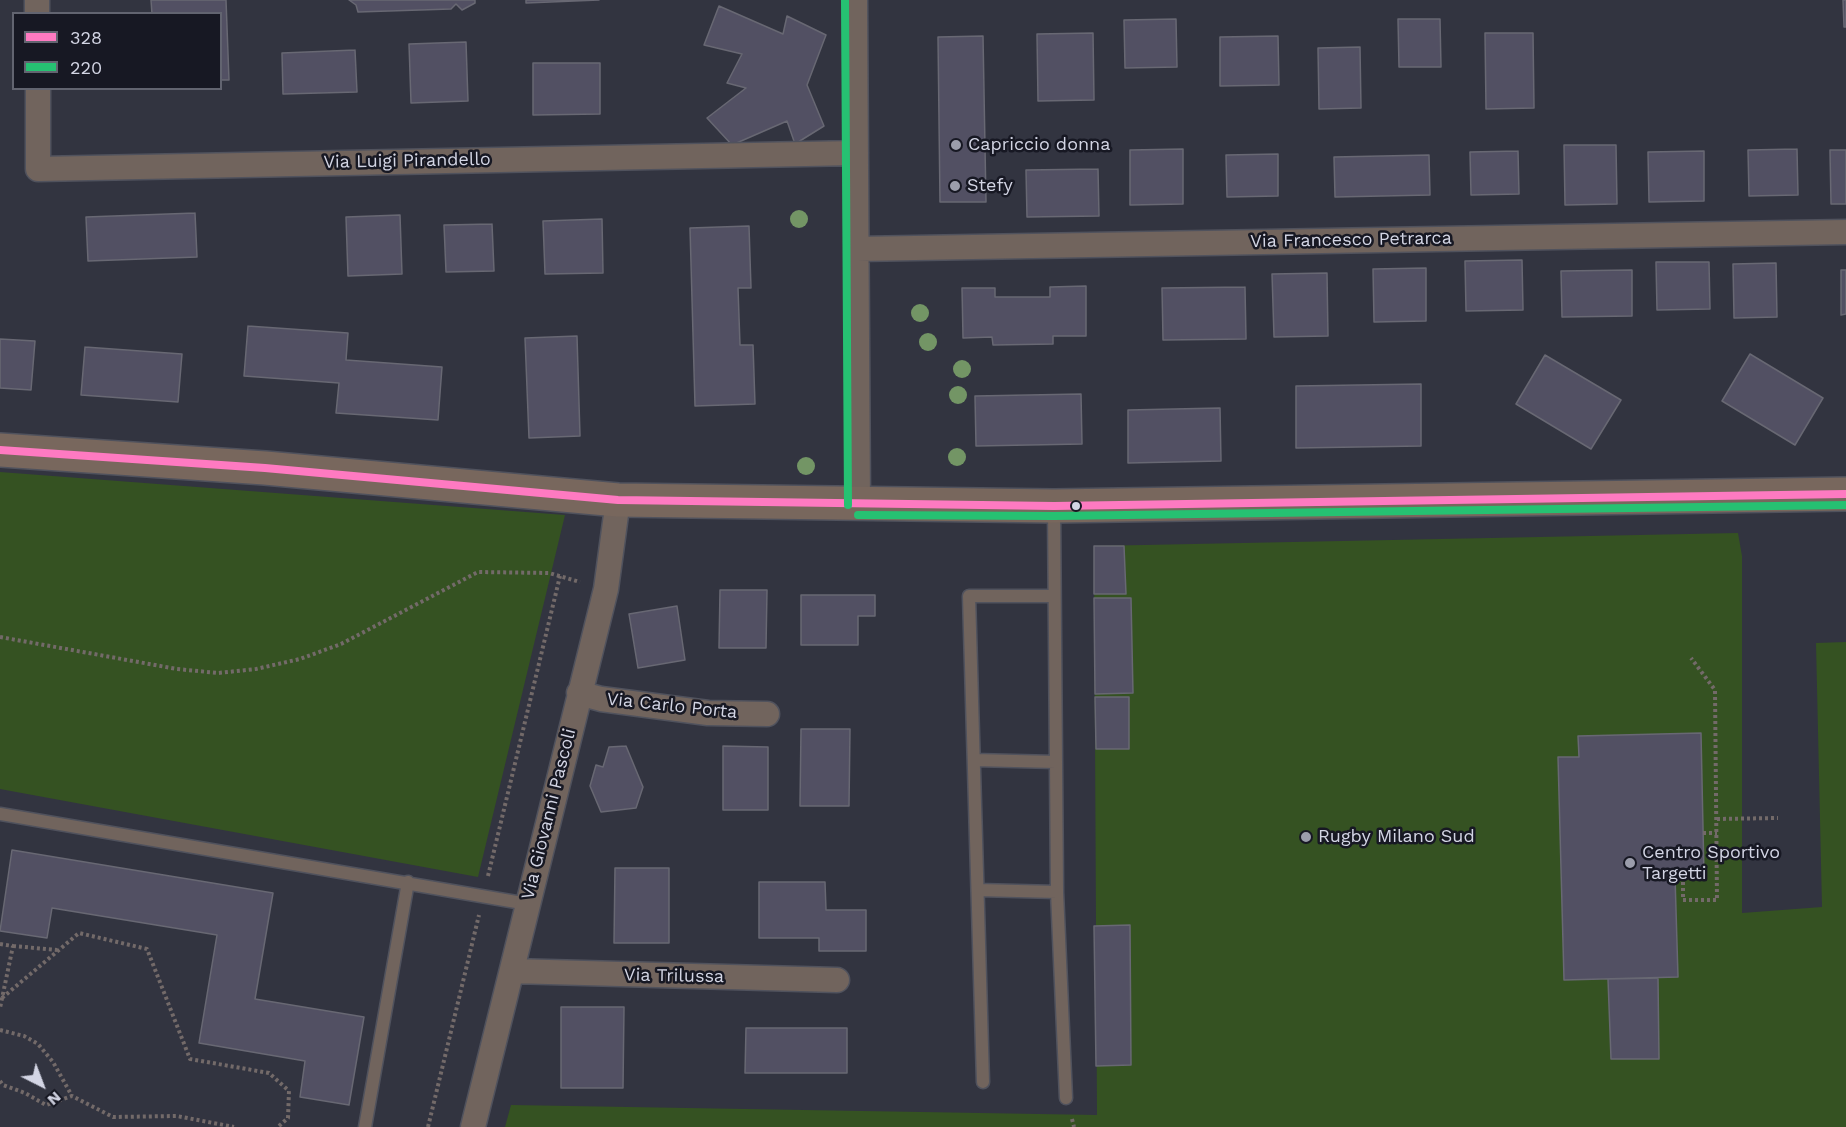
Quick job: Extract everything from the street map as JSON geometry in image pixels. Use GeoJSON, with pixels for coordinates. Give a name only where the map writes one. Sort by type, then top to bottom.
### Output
{"type":"FeatureCollection","features":[{"type":"Feature","properties":{"kind":"main road"},"geometry":{"type":"LineString","coordinates":[[0,450],[265,468],[618,500],[1054,506],[1846,494]]}},
{"type":"Feature","properties":{"kind":"street"},"geometry":{"type":"LineString","coordinates":[[855,0],[858,505]]}},
{"type":"Feature","properties":{"kind":"street","name":"Via Luigi Pirandello"},"geometry":{"type":"LineString","coordinates":[[38,90],[38,169],[856,153]]}},
{"type":"Feature","properties":{"kind":"street","name":"Via Francesco Petrarca"},"geometry":{"type":"LineString","coordinates":[[856,249],[1846,232]]}},
{"type":"Feature","properties":{"kind":"street","name":"Via Giovanni Pascoli"},"geometry":{"type":"LineString","coordinates":[[473,1127],[606,590],[618,500]]}},
{"type":"Feature","properties":{"kind":"street","name":"Via Carlo Porta"},"geometry":{"type":"LineString","coordinates":[[579,693],[601,699],[708,713],[767,714]]}},
{"type":"Feature","properties":{"kind":"street","name":"Via Trilussa"},"geometry":{"type":"LineString","coordinates":[[512,971],[837,980]]}},
{"type":"Feature","properties":{"kind":"lane"},"geometry":{"type":"LineString","coordinates":[[1054,506],[1057,892],[1066,1098]]}},
{"type":"Feature","properties":{"kind":"lane"},"geometry":{"type":"LineString","coordinates":[[983,1082],[969,596],[1054,596]]}},
{"type":"Feature","properties":{"kind":"lane"},"geometry":{"type":"LineString","coordinates":[[974,760],[1056,762]]}},
{"type":"Feature","properties":{"kind":"lane"},"geometry":{"type":"LineString","coordinates":[[0,814],[528,904]]}},
{"type":"Feature","properties":{"kind":"lane"},"geometry":{"type":"LineString","coordinates":[[365,1127],[408,882]]}},
{"type":"Feature","properties":{"kind":"lane"},"geometry":{"type":"LineString","coordinates":[[978,890],[1057,892]]}},
{"type":"Feature","properties":{"kind":"path"},"geometry":{"type":"LineString","coordinates":[[0,637],[177,669],[218,673],[247,670],[300,659],[341,644],[478,572],[549,573],[606,590]]}},
{"type":"Feature","properties":{"kind":"path"},"geometry":{"type":"LineString","coordinates":[[428,1127],[560,576]]}},
{"type":"Feature","properties":{"kind":"path"},"geometry":{"type":"LineString","coordinates":[[1683,876],[1683,900],[1717,900],[1715,690],[1691,658]]}},
{"type":"Feature","properties":{"kind":"path"},"geometry":{"type":"LineString","coordinates":[[1717,819],[1778,819]]}},
{"type":"Feature","properties":{"kind":"path"},"geometry":{"type":"LineString","coordinates":[[1703,833],[1717,833]]}},
{"type":"Feature","properties":{"kind":"path"},"geometry":{"type":"LineString","coordinates":[[2,999],[79,933],[147,949],[190,1059],[269,1073],[289,1091],[288,1118],[278,1127]]}},
{"type":"Feature","properties":{"kind":"path"},"geometry":{"type":"LineString","coordinates":[[0,944],[57,950]]}},
{"type":"Feature","properties":{"kind":"path"},"geometry":{"type":"LineString","coordinates":[[0,1008],[13,946]]}},
{"type":"Feature","properties":{"kind":"path"},"geometry":{"type":"LineString","coordinates":[[0,1030],[24,1036],[38,1044],[53,1062],[72,1096],[113,1117],[177,1116],[234,1127]]}},
{"type":"Feature","properties":{"kind":"path"},"geometry":{"type":"LineString","coordinates":[[0,1081],[3,1085],[25,1093],[46,1106],[72,1096]]}},
{"type":"Feature","properties":{"kind":"green space"},"geometry":{"type":"Polygon","coordinates":[[[0,472],[565,515],[478,877],[0,789],[0,472]]]}},
{"type":"Feature","properties":{"kind":"green space"},"geometry":{"type":"Polygon","coordinates":[[[1738,533],[1742,556],[1742,913],[1822,907],[1816,643],[1846,642],[1846,1127],[505,1127],[511,1105],[1097,1115],[1094,546],[1738,533]]]}},
{"type":"Feature","properties":{"kind":"building"},"geometry":{"type":"Polygon","coordinates":[[[151,0],[226,0],[229,80],[222,80],[222,12],[152,12],[151,0]]]}},
{"type":"Feature","properties":{"kind":"building"},"geometry":{"type":"Polygon","coordinates":[[[349,0],[475,0],[475,3],[462,10],[456,4],[451,9],[358,12],[356,5],[349,0]]]}},
{"type":"Feature","properties":{"kind":"building"},"geometry":{"type":"Polygon","coordinates":[[[526,0],[599,0],[526,3],[526,0]]]}},
{"type":"Feature","properties":{"kind":"building"},"geometry":{"type":"Polygon","coordinates":[[[1843,0],[1846,0],[1846,27],[1844,27],[1843,0]]]}},
{"type":"Feature","properties":{"kind":"building"},"geometry":{"type":"Polygon","coordinates":[[[719,6],[783,34],[787,16],[826,35],[807,85],[824,126],[795,144],[787,121],[732,145],[707,118],[746,88],[727,83],[742,54],[704,45],[719,6]]]}},
{"type":"Feature","properties":{"kind":"building"},"geometry":{"type":"Polygon","coordinates":[[[1176,19],[1177,67],[1125,68],[1124,20],[1176,19]]]}},
{"type":"Feature","properties":{"kind":"building"},"geometry":{"type":"Polygon","coordinates":[[[1398,19],[1440,19],[1441,67],[1399,67],[1398,19]]]}},
{"type":"Feature","properties":{"kind":"building"},"geometry":{"type":"Polygon","coordinates":[[[1093,33],[1094,100],[1038,101],[1037,34],[1093,33]]]}},
{"type":"Feature","properties":{"kind":"building"},"geometry":{"type":"Polygon","coordinates":[[[1485,33],[1533,33],[1534,108],[1486,109],[1485,33]]]}},
{"type":"Feature","properties":{"kind":"building"},"geometry":{"type":"Polygon","coordinates":[[[983,36],[986,202],[940,202],[938,37],[983,36]]]}},
{"type":"Feature","properties":{"kind":"building"},"geometry":{"type":"Polygon","coordinates":[[[1278,36],[1279,85],[1220,86],[1220,37],[1278,36]]]}},
{"type":"Feature","properties":{"kind":"building"},"geometry":{"type":"Polygon","coordinates":[[[466,42],[468,101],[411,103],[409,44],[466,42]]]}},
{"type":"Feature","properties":{"kind":"building"},"geometry":{"type":"Polygon","coordinates":[[[1360,47],[1361,108],[1319,109],[1318,48],[1360,47]]]}},
{"type":"Feature","properties":{"kind":"building"},"geometry":{"type":"Polygon","coordinates":[[[355,50],[357,92],[283,94],[282,53],[355,50]]]}},
{"type":"Feature","properties":{"kind":"building"},"geometry":{"type":"Polygon","coordinates":[[[533,63],[600,63],[600,114],[533,115],[533,63]]]}},
{"type":"Feature","properties":{"kind":"building"},"geometry":{"type":"Polygon","coordinates":[[[1564,145],[1616,145],[1617,204],[1565,205],[1564,145]]]}},
{"type":"Feature","properties":{"kind":"building"},"geometry":{"type":"Polygon","coordinates":[[[1183,149],[1183,204],[1130,205],[1130,150],[1183,149]]]}},
{"type":"Feature","properties":{"kind":"building"},"geometry":{"type":"Polygon","coordinates":[[[1797,149],[1798,195],[1749,196],[1748,150],[1797,149]]]}},
{"type":"Feature","properties":{"kind":"building"},"geometry":{"type":"Polygon","coordinates":[[[1830,150],[1846,150],[1846,204],[1831,204],[1830,150]]]}},
{"type":"Feature","properties":{"kind":"building"},"geometry":{"type":"Polygon","coordinates":[[[1518,151],[1519,194],[1471,195],[1470,152],[1518,151]]]}},
{"type":"Feature","properties":{"kind":"building"},"geometry":{"type":"Polygon","coordinates":[[[1704,151],[1704,201],[1649,202],[1648,152],[1704,151]]]}},
{"type":"Feature","properties":{"kind":"building"},"geometry":{"type":"Polygon","coordinates":[[[1278,154],[1278,196],[1227,197],[1226,155],[1278,154]]]}},
{"type":"Feature","properties":{"kind":"building"},"geometry":{"type":"Polygon","coordinates":[[[1429,155],[1430,195],[1335,197],[1334,157],[1429,155]]]}},
{"type":"Feature","properties":{"kind":"building"},"geometry":{"type":"Polygon","coordinates":[[[1098,169],[1099,216],[1027,217],[1026,170],[1098,169]]]}},
{"type":"Feature","properties":{"kind":"building"},"geometry":{"type":"Polygon","coordinates":[[[195,213],[197,257],[88,261],[86,217],[195,213]]]}},
{"type":"Feature","properties":{"kind":"building"},"geometry":{"type":"Polygon","coordinates":[[[400,215],[402,274],[348,276],[346,217],[400,215]]]}},
{"type":"Feature","properties":{"kind":"building"},"geometry":{"type":"Polygon","coordinates":[[[602,219],[603,273],[545,274],[543,221],[602,219]]]}},
{"type":"Feature","properties":{"kind":"building"},"geometry":{"type":"Polygon","coordinates":[[[492,224],[494,271],[446,272],[444,225],[492,224]]]}},
{"type":"Feature","properties":{"kind":"building"},"geometry":{"type":"Polygon","coordinates":[[[749,226],[751,288],[738,288],[740,345],[753,345],[755,404],[695,406],[690,228],[749,226]]]}},
{"type":"Feature","properties":{"kind":"building"},"geometry":{"type":"Polygon","coordinates":[[[1522,260],[1523,310],[1466,311],[1465,261],[1522,260]]]}},
{"type":"Feature","properties":{"kind":"building"},"geometry":{"type":"Polygon","coordinates":[[[1656,262],[1709,262],[1710,309],[1657,310],[1656,262]]]}},
{"type":"Feature","properties":{"kind":"building"},"geometry":{"type":"Polygon","coordinates":[[[1776,263],[1777,317],[1734,318],[1733,264],[1776,263]]]}},
{"type":"Feature","properties":{"kind":"building"},"geometry":{"type":"Polygon","coordinates":[[[1426,268],[1426,321],[1374,322],[1373,269],[1426,268]]]}},
{"type":"Feature","properties":{"kind":"building"},"geometry":{"type":"Polygon","coordinates":[[[1632,270],[1632,316],[1562,317],[1561,271],[1632,270]]]}},
{"type":"Feature","properties":{"kind":"building"},"geometry":{"type":"Polygon","coordinates":[[[1841,270],[1846,270],[1846,314],[1841,315],[1841,270]]]}},
{"type":"Feature","properties":{"kind":"building"},"geometry":{"type":"Polygon","coordinates":[[[1327,273],[1328,336],[1274,337],[1272,274],[1327,273]]]}},
{"type":"Feature","properties":{"kind":"building"},"geometry":{"type":"Polygon","coordinates":[[[1086,286],[1086,336],[1053,336],[1053,344],[993,345],[992,337],[963,338],[962,288],[995,288],[995,297],[1050,297],[1050,287],[1086,286]]]}},
{"type":"Feature","properties":{"kind":"building"},"geometry":{"type":"Polygon","coordinates":[[[1245,287],[1246,339],[1163,340],[1162,288],[1245,287]]]}},
{"type":"Feature","properties":{"kind":"building"},"geometry":{"type":"Polygon","coordinates":[[[248,326],[348,333],[346,360],[442,367],[438,420],[336,413],[339,383],[244,376],[248,326]]]}},
{"type":"Feature","properties":{"kind":"building"},"geometry":{"type":"Polygon","coordinates":[[[577,336],[580,436],[529,438],[525,338],[577,336]]]}},
{"type":"Feature","properties":{"kind":"building"},"geometry":{"type":"Polygon","coordinates":[[[0,339],[35,341],[31,390],[0,388],[0,339]]]}},
{"type":"Feature","properties":{"kind":"building"},"geometry":{"type":"Polygon","coordinates":[[[85,347],[182,354],[178,402],[81,395],[85,347]]]}},
{"type":"Feature","properties":{"kind":"building"},"geometry":{"type":"Polygon","coordinates":[[[1750,354],[1823,398],[1795,445],[1722,401],[1750,354]]]}},
{"type":"Feature","properties":{"kind":"building"},"geometry":{"type":"Polygon","coordinates":[[[1545,355],[1621,400],[1591,449],[1516,404],[1545,355]]]}},
{"type":"Feature","properties":{"kind":"building"},"geometry":{"type":"Polygon","coordinates":[[[1421,384],[1421,446],[1296,448],[1296,386],[1421,384]]]}},
{"type":"Feature","properties":{"kind":"building"},"geometry":{"type":"Polygon","coordinates":[[[1081,394],[1082,444],[976,446],[975,396],[1081,394]]]}},
{"type":"Feature","properties":{"kind":"building"},"geometry":{"type":"Polygon","coordinates":[[[1220,408],[1221,461],[1128,463],[1128,410],[1220,408]]]}},
{"type":"Feature","properties":{"kind":"building"},"geometry":{"type":"Polygon","coordinates":[[[1094,546],[1124,546],[1126,594],[1094,594],[1094,546]]]}},
{"type":"Feature","properties":{"kind":"building"},"geometry":{"type":"Polygon","coordinates":[[[720,590],[767,590],[766,648],[719,648],[720,590]]]}},
{"type":"Feature","properties":{"kind":"building"},"geometry":{"type":"Polygon","coordinates":[[[801,595],[875,595],[875,616],[858,616],[858,645],[801,645],[801,595]]]}},
{"type":"Feature","properties":{"kind":"building"},"geometry":{"type":"Polygon","coordinates":[[[1094,598],[1131,598],[1133,693],[1095,694],[1094,598]]]}},
{"type":"Feature","properties":{"kind":"building"},"geometry":{"type":"Polygon","coordinates":[[[677,606],[685,660],[638,668],[629,614],[677,606]]]}},
{"type":"Feature","properties":{"kind":"building"},"geometry":{"type":"Polygon","coordinates":[[[1095,697],[1129,697],[1129,749],[1096,749],[1095,697]]]}},
{"type":"Feature","properties":{"kind":"building"},"geometry":{"type":"Polygon","coordinates":[[[801,729],[850,729],[849,806],[800,806],[801,729]]]}},
{"type":"Feature","properties":{"kind":"building"},"geometry":{"type":"Polygon","coordinates":[[[1701,733],[1704,875],[1675,876],[1678,977],[1564,980],[1558,757],[1579,757],[1578,736],[1701,733]]]}},
{"type":"Feature","properties":{"kind":"building"},"geometry":{"type":"Polygon","coordinates":[[[626,746],[643,787],[636,808],[601,812],[590,786],[596,765],[603,767],[609,747],[626,746]]]}},
{"type":"Feature","properties":{"kind":"building"},"geometry":{"type":"Polygon","coordinates":[[[723,746],[768,747],[768,810],[723,810],[723,746]]]}},
{"type":"Feature","properties":{"kind":"building"},"geometry":{"type":"Polygon","coordinates":[[[12,850],[273,893],[255,999],[364,1017],[349,1105],[300,1097],[305,1061],[199,1043],[217,935],[52,908],[47,938],[0,931],[12,850]]]}},
{"type":"Feature","properties":{"kind":"building"},"geometry":{"type":"Polygon","coordinates":[[[615,868],[669,868],[669,943],[614,943],[615,868]]]}},
{"type":"Feature","properties":{"kind":"building"},"geometry":{"type":"Polygon","coordinates":[[[759,882],[825,882],[826,910],[866,910],[866,951],[819,951],[819,938],[759,938],[759,882]]]}},
{"type":"Feature","properties":{"kind":"building"},"geometry":{"type":"Polygon","coordinates":[[[1130,925],[1131,1065],[1096,1066],[1094,926],[1130,925]]]}},
{"type":"Feature","properties":{"kind":"building"},"geometry":{"type":"Polygon","coordinates":[[[1658,978],[1659,1059],[1611,1059],[1608,979],[1658,978]]]}},
{"type":"Feature","properties":{"kind":"building"},"geometry":{"type":"Polygon","coordinates":[[[561,1007],[624,1007],[623,1088],[561,1088],[561,1007]]]}},
{"type":"Feature","properties":{"kind":"building"},"geometry":{"type":"Polygon","coordinates":[[[746,1028],[847,1028],[847,1073],[745,1073],[746,1028]]]}},
{"type":"Feature","properties":{"kind":"transit line","name":"220"},"geometry":{"type":"LineString","coordinates":[[845,0],[848,505]]}},
{"type":"Feature","properties":{"kind":"transit line","name":"328"},"geometry":{"type":"LineString","coordinates":[[0,450],[265,468],[618,500],[1054,506],[1846,494]]}},
{"type":"Feature","properties":{"kind":"transit line","name":"220"},"geometry":{"type":"LineString","coordinates":[[858,515],[1054,516],[1846,505]]}},
{"type":"Feature","properties":{"kind":"place","name":"Capriccio donna"},"geometry":{"type":"Point","coordinates":[956,145]}},
{"type":"Feature","properties":{"kind":"place","name":"Stefy"},"geometry":{"type":"Point","coordinates":[955,186]}},
{"type":"Feature","properties":{"kind":"place","name":"Rugby Milano Sud"},"geometry":{"type":"Point","coordinates":[1306,837]}},
{"type":"Feature","properties":{"kind":"place","name":"Centro Sportivo Targetti"},"geometry":{"type":"Point","coordinates":[1630,863]}}]}
